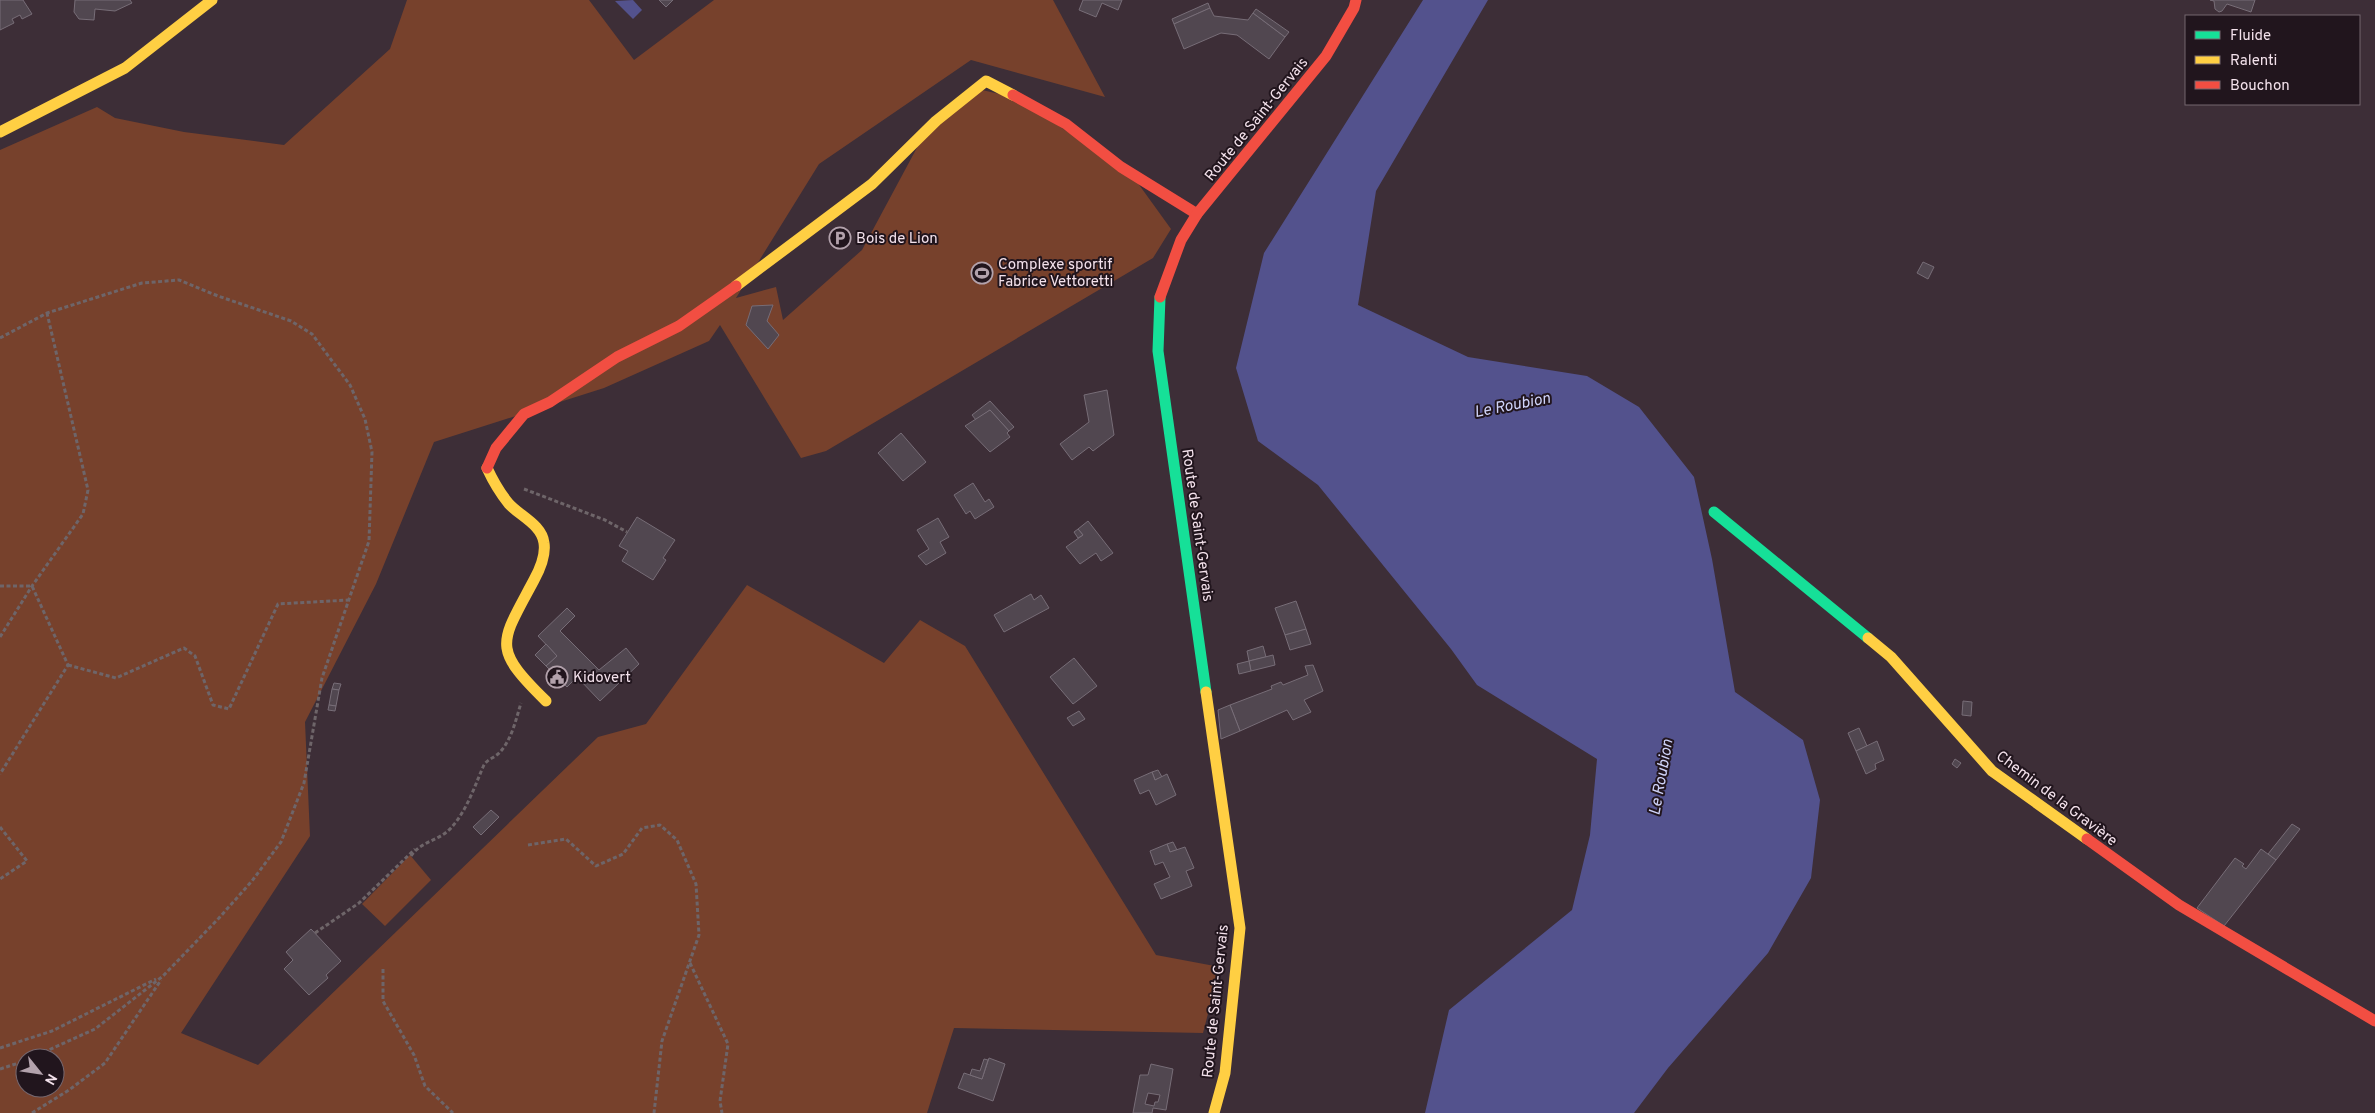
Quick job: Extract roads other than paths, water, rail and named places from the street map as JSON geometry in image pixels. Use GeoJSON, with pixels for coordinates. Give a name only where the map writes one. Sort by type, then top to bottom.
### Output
{"type":"FeatureCollection","features":[{"type":"Feature","properties":{"kind":"street"},"geometry":{"type":"LineString","coordinates":[[0,132],[125,68],[212,0]]}},
{"type":"Feature","properties":{"kind":"street","name":"Route de Saint-Gervais"},"geometry":{"type":"LineString","coordinates":[[1214,1113],[1225,1073],[1240,928],[1158,351],[1159,299],[1181,240],[1197,214],[1326,56],[1354,8],[1356,0]]}},
{"type":"Feature","properties":{"kind":"street"},"geometry":{"type":"LineString","coordinates":[[546,701],[509,659],[507,641],[513,615],[539,569],[543,556],[544,542],[535,525],[511,506],[494,484],[487,467],[496,448],[524,414],[550,402],[617,357],[679,326],[749,277],[872,184],[936,121],[986,81],[1066,124],[1121,167],[1197,214]]}},
{"type":"Feature","properties":{"kind":"street","name":"Chemin de la Gravière"},"geometry":{"type":"LineString","coordinates":[[1714,512],[1891,657],[1992,771],[2179,905],[2375,1021]]}},
{"type":"Feature","properties":{"kind":"water"},"geometry":{"type":"Polygon","coordinates":[[[633,0],[642,10],[633,19],[615,1],[633,0]]]}},
{"type":"Feature","properties":{"kind":"water","name":"Le Roubion"},"geometry":{"type":"Polygon","coordinates":[[[1423,0],[1488,0],[1376,191],[1358,305],[1468,357],[1587,376],[1639,407],[1694,477],[1712,559],[1735,692],[1803,740],[1820,800],[1811,878],[1768,953],[1668,1068],[1634,1113],[1425,1113],[1449,1010],[1572,910],[1590,835],[1597,759],[1477,685],[1451,649],[1318,485],[1258,441],[1236,368],[1264,253],[1423,0]]]}},
{"type":"Feature","properties":{"kind":"place","name":"Bois de Lion"},"geometry":{"type":"Point","coordinates":[840,238]}},
{"type":"Feature","properties":{"kind":"place","name":"Complexe sportif Fabrice Vettoretti"},"geometry":{"type":"Point","coordinates":[982,273]}},
{"type":"Feature","properties":{"kind":"place","name":"Kidovert"},"geometry":{"type":"Point","coordinates":[557,677]}}]}
